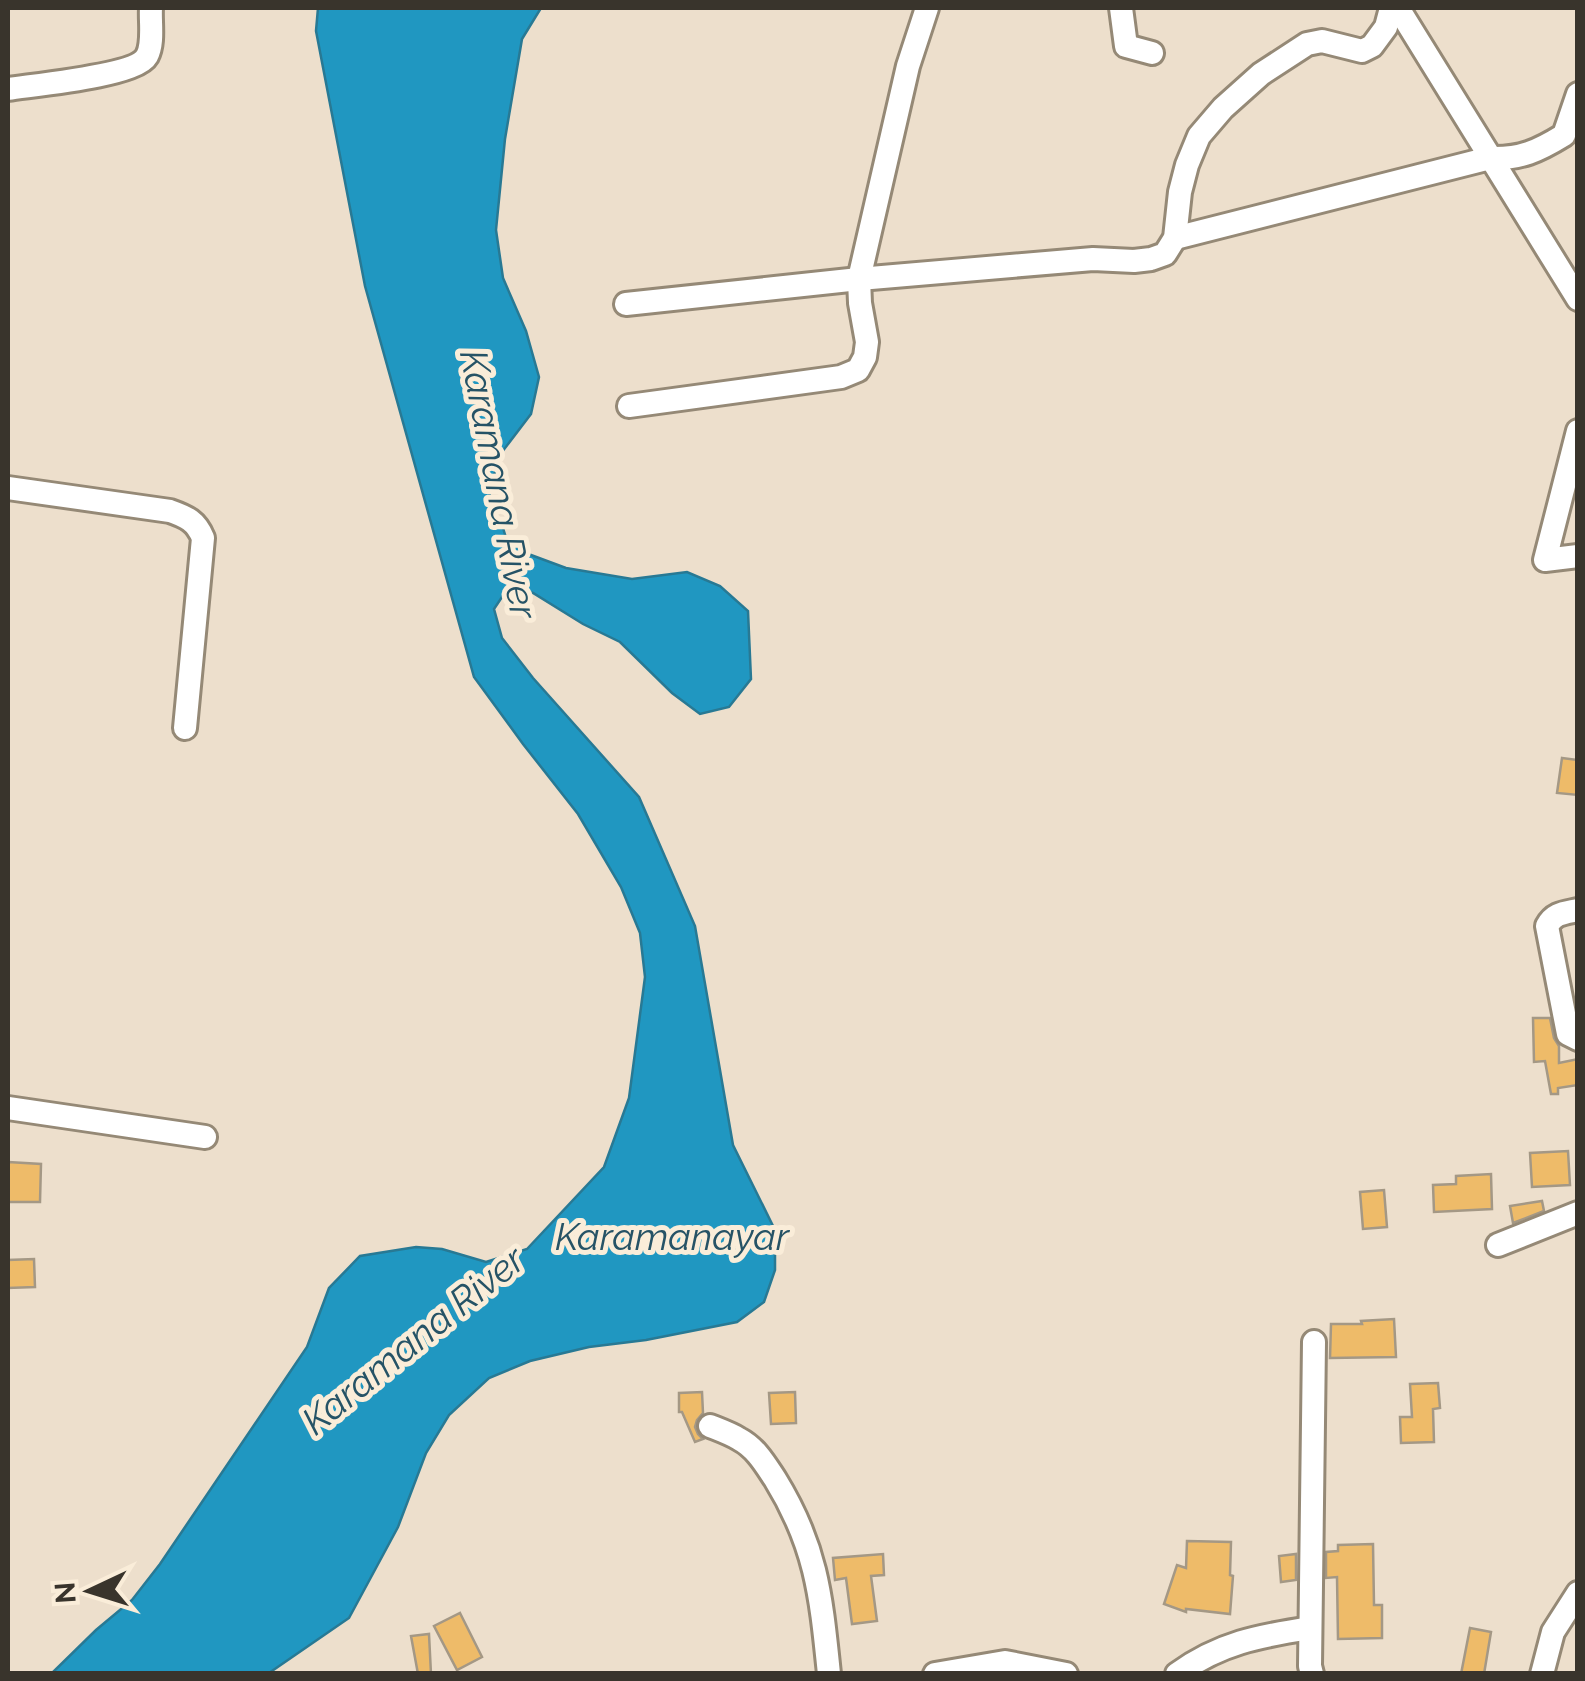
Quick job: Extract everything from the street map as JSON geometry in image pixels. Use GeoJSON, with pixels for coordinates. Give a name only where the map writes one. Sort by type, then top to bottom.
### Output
{"type":"FeatureCollection","features":[{"type":"Feature","properties":{"kind":"street"},"geometry":{"type":"LineString","coordinates":[[8,89],[114,72],[140,63],[150,42],[150,8]]}},
{"type":"Feature","properties":{"kind":"street"},"geometry":{"type":"LineString","coordinates":[[628,406],[841,378],[858,370],[867,342],[859,279],[908,66],[927,8]]}},
{"type":"Feature","properties":{"kind":"street"},"geometry":{"type":"LineString","coordinates":[[1121,8],[1126,46],[1152,53]]}},
{"type":"Feature","properties":{"kind":"street"},"geometry":{"type":"LineString","coordinates":[[626,304],[1093,258],[1134,261],[1165,254],[1176,238],[1187,165],[1199,136],[1224,108],[1261,74],[1307,44],[1322,40],[1362,51],[1372,46],[1394,8]]}},
{"type":"Feature","properties":{"kind":"street"},"geometry":{"type":"LineString","coordinates":[[1394,8],[1578,299]]}},
{"type":"Feature","properties":{"kind":"street"},"geometry":{"type":"LineString","coordinates":[[1176,238],[1490,158],[1514,158],[1540,150],[1564,136],[1578,94]]}},
{"type":"Feature","properties":{"kind":"street"},"geometry":{"type":"LineString","coordinates":[[1578,431],[1545,560],[1578,556]]}},
{"type":"Feature","properties":{"kind":"street"},"geometry":{"type":"LineString","coordinates":[[8,488],[170,511],[198,525],[203,538],[185,728]]}},
{"type":"Feature","properties":{"kind":"street"},"geometry":{"type":"LineString","coordinates":[[1578,910],[1558,914],[1547,926],[1568,1034],[1578,1039]]}},
{"type":"Feature","properties":{"kind":"street"},"geometry":{"type":"LineString","coordinates":[[8,1108],[205,1137]]}},
{"type":"Feature","properties":{"kind":"street"},"geometry":{"type":"LineString","coordinates":[[1498,1245],[1578,1214]]}},
{"type":"Feature","properties":{"kind":"street"},"geometry":{"type":"LineString","coordinates":[[1312,1674],[1314,1342]]}},
{"type":"Feature","properties":{"kind":"street"},"geometry":{"type":"LineString","coordinates":[[710,1426],[741,1439],[761,1457],[794,1509],[809,1545],[822,1601],[829,1674]]}},
{"type":"Feature","properties":{"kind":"street"},"geometry":{"type":"LineString","coordinates":[[1542,1674],[1553,1632],[1578,1593]]}},
{"type":"Feature","properties":{"kind":"street"},"geometry":{"type":"LineString","coordinates":[[1177,1674],[1214,1650],[1255,1636],[1310,1628]]}},
{"type":"Feature","properties":{"kind":"street"},"geometry":{"type":"LineString","coordinates":[[943,1673],[1006,1662],[1066,1674]]}},
{"type":"Feature","properties":{"kind":"water","name":"Karamanayar"},"geometry":{"type":"Polygon","coordinates":[[[318,8],[541,8],[522,39],[505,139],[496,230],[503,278],[526,331],[539,377],[531,414],[502,452],[489,489],[492,514],[507,541],[566,568],[632,579],[687,572],[720,586],[748,611],[751,679],[729,707],[700,714],[672,693],[620,642],[533,593],[510,585],[494,609],[502,638],[639,797],[695,926],[733,1145],[775,1230],[775,1270],[764,1302],[737,1322],[589,1347],[530,1361],[489,1378],[449,1415],[426,1453],[398,1527],[349,1618],[269,1673],[52,1673],[132,1600],[160,1564],[307,1347],[329,1288],[360,1256],[416,1247],[442,1249],[486,1262],[527,1249],[604,1167],[629,1098],[645,977],[640,933],[621,887],[578,814],[474,677],[365,286],[316,31],[318,8]]]}},
{"type":"Feature","properties":{"kind":"building"},"geometry":{"type":"Polygon","coordinates":[[[1562,758],[1578,760],[1578,795],[1557,793],[1562,758]]]}},
{"type":"Feature","properties":{"kind":"building"},"geometry":{"type":"Polygon","coordinates":[[[1533,1018],[1550,1018],[1559,1046],[1559,1063],[1578,1059],[1578,1085],[1558,1088],[1558,1094],[1551,1094],[1545,1061],[1534,1062],[1533,1018]]]}},
{"type":"Feature","properties":{"kind":"building"},"geometry":{"type":"Polygon","coordinates":[[[1568,1151],[1570,1185],[1532,1187],[1530,1153],[1568,1151]]]}},
{"type":"Feature","properties":{"kind":"building"},"geometry":{"type":"Polygon","coordinates":[[[8,1162],[41,1164],[40,1202],[8,1202],[8,1162]]]}},
{"type":"Feature","properties":{"kind":"building"},"geometry":{"type":"Polygon","coordinates":[[[1491,1174],[1492,1209],[1434,1212],[1433,1185],[1456,1184],[1456,1176],[1491,1174]]]}},
{"type":"Feature","properties":{"kind":"building"},"geometry":{"type":"Polygon","coordinates":[[[1384,1190],[1387,1227],[1363,1229],[1360,1192],[1384,1190]]]}},
{"type":"Feature","properties":{"kind":"building"},"geometry":{"type":"Polygon","coordinates":[[[1542,1201],[1544,1211],[1513,1223],[1510,1206],[1542,1201]]]}},
{"type":"Feature","properties":{"kind":"building"},"geometry":{"type":"Polygon","coordinates":[[[34,1259],[35,1287],[8,1288],[8,1260],[34,1259]]]}},
{"type":"Feature","properties":{"kind":"building"},"geometry":{"type":"Polygon","coordinates":[[[1394,1319],[1396,1357],[1330,1358],[1331,1324],[1394,1319]]]}},
{"type":"Feature","properties":{"kind":"building"},"geometry":{"type":"Polygon","coordinates":[[[1438,1383],[1440,1408],[1433,1409],[1434,1442],[1401,1443],[1400,1417],[1412,1417],[1410,1384],[1438,1383]]]}},
{"type":"Feature","properties":{"kind":"building"},"geometry":{"type":"Polygon","coordinates":[[[702,1392],[703,1413],[695,1427],[703,1439],[695,1442],[679,1412],[679,1393],[702,1392]]]}},
{"type":"Feature","properties":{"kind":"building"},"geometry":{"type":"Polygon","coordinates":[[[795,1392],[796,1423],[771,1424],[769,1393],[795,1392]]]}},
{"type":"Feature","properties":{"kind":"building"},"geometry":{"type":"Polygon","coordinates":[[[1187,1541],[1231,1542],[1230,1614],[1186,1612],[1164,1604],[1177,1565],[1186,1568],[1187,1541]]]}},
{"type":"Feature","properties":{"kind":"building"},"geometry":{"type":"Polygon","coordinates":[[[1373,1544],[1374,1605],[1382,1605],[1382,1638],[1338,1639],[1337,1577],[1326,1578],[1326,1552],[1338,1551],[1338,1545],[1373,1544]]]}},
{"type":"Feature","properties":{"kind":"building"},"geometry":{"type":"Polygon","coordinates":[[[883,1554],[884,1575],[871,1576],[877,1621],[852,1624],[846,1578],[835,1580],[833,1558],[883,1554]]]}},
{"type":"Feature","properties":{"kind":"building"},"geometry":{"type":"Polygon","coordinates":[[[1296,1554],[1296,1580],[1281,1582],[1279,1556],[1296,1554]]]}},
{"type":"Feature","properties":{"kind":"building"},"geometry":{"type":"Polygon","coordinates":[[[460,1613],[482,1657],[457,1670],[434,1626],[460,1613]]]}},
{"type":"Feature","properties":{"kind":"building"},"geometry":{"type":"Polygon","coordinates":[[[1470,1628],[1491,1632],[1484,1674],[1461,1674],[1470,1628]]]}},
{"type":"Feature","properties":{"kind":"building"},"geometry":{"type":"Polygon","coordinates":[[[429,1634],[431,1674],[418,1674],[411,1636],[429,1634]]]}},
{"type":"Feature","properties":{"kind":"water label","name":"Karamana River"},"geometry":{"type":"Point","coordinates":[499,484]}},
{"type":"Feature","properties":{"kind":"water label","name":"Karamana River"},"geometry":{"type":"Point","coordinates":[413,1340]}}]}
